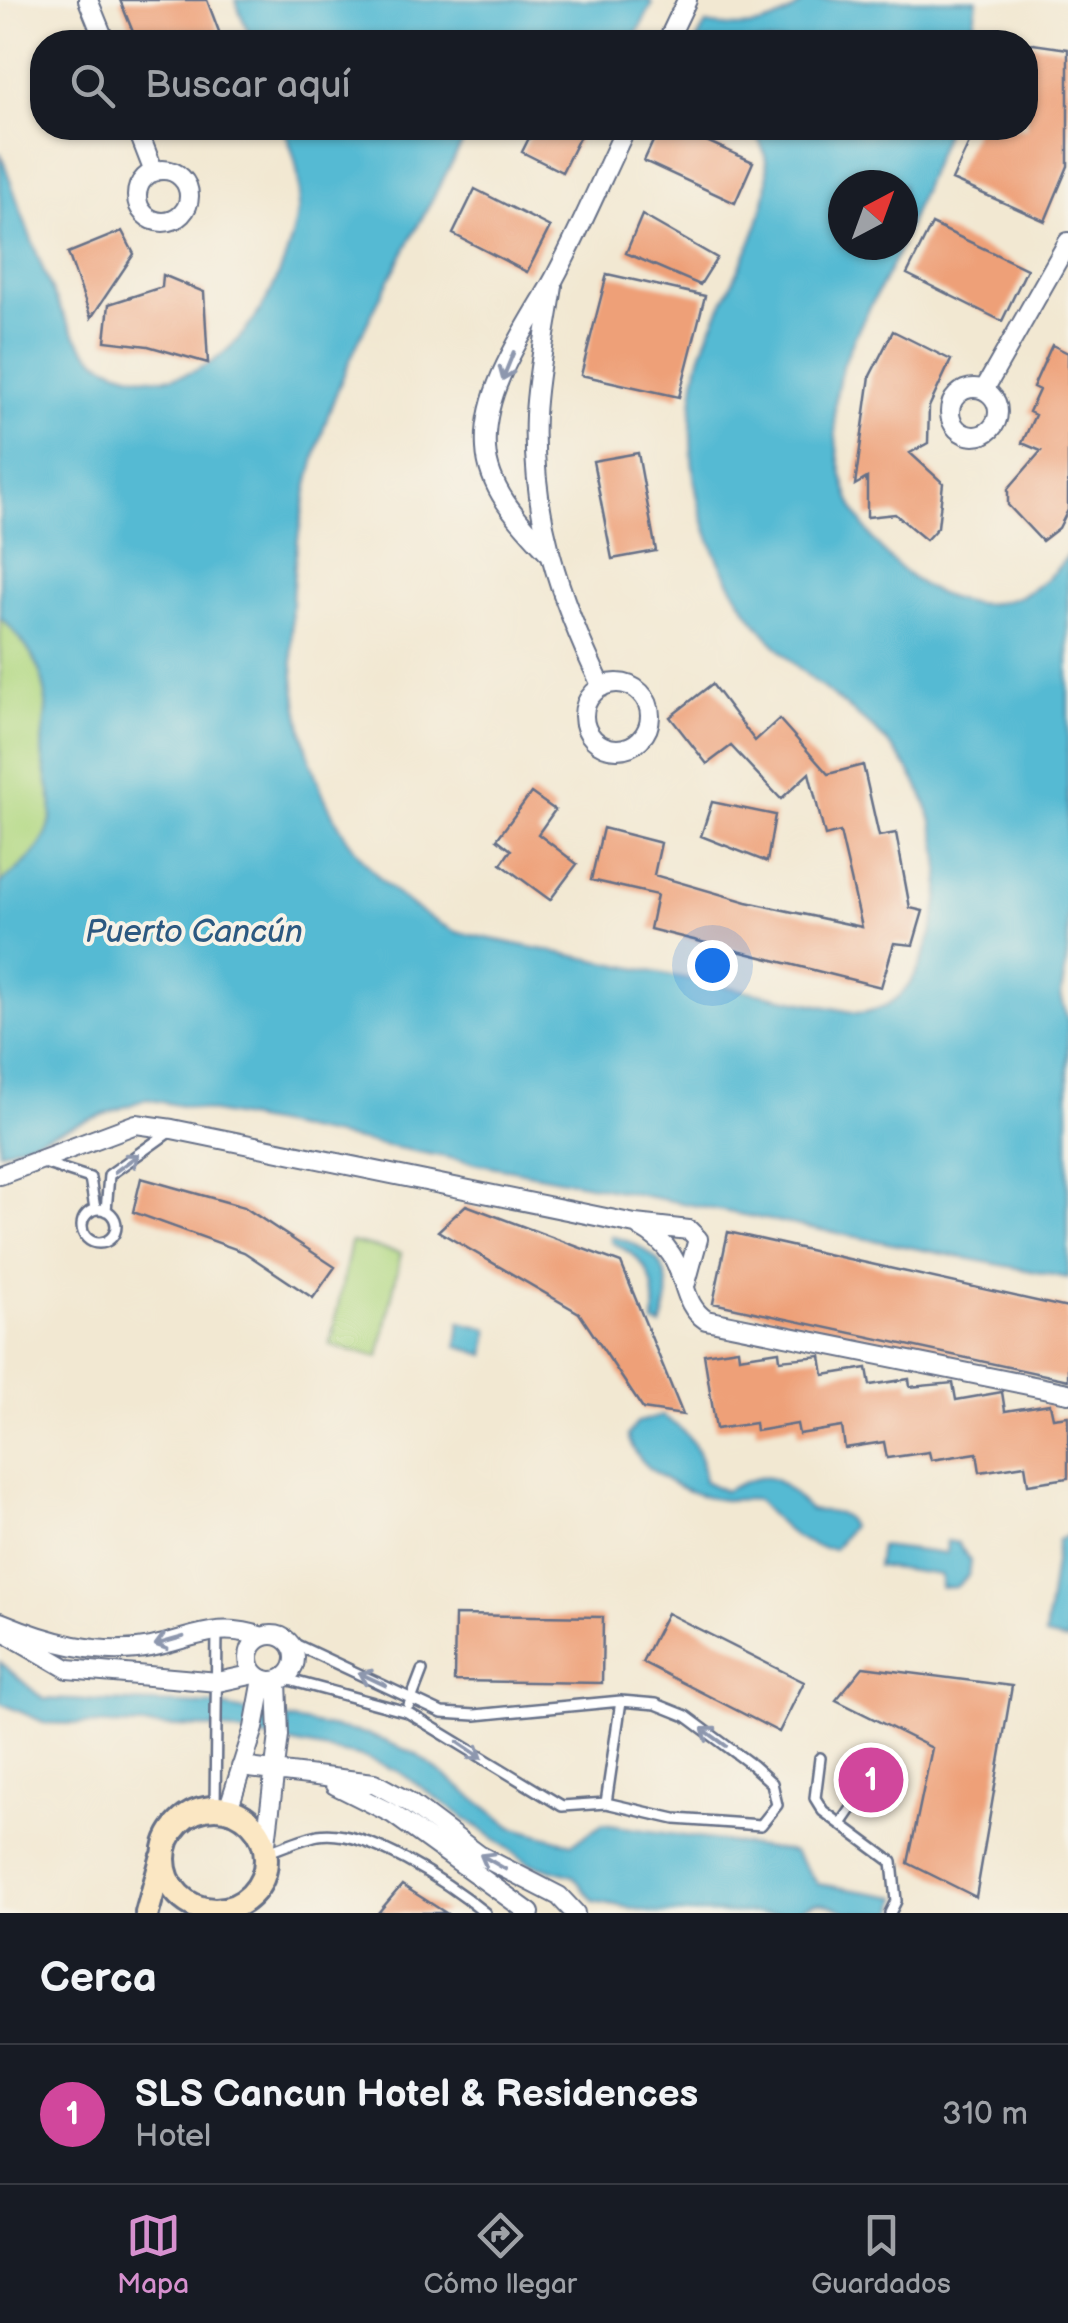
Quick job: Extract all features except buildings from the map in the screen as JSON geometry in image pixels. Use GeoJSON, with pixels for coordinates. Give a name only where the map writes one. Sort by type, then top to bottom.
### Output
{"type":"FeatureCollection","features":[{"type":"Feature","properties":{"kind":"street"},"geometry":{"type":"LineString","coordinates":[[88,0],[99,30]]}},
{"type":"Feature","properties":{"kind":"street"},"geometry":{"type":"LineString","coordinates":[[673,30],[687,0]]}},
{"type":"Feature","properties":{"kind":"street"},"geometry":{"type":"LineString","coordinates":[[142,140],[154,172]]}},
{"type":"Feature","properties":{"kind":"street"},"geometry":{"type":"LineString","coordinates":[[546,551],[510,511],[485,447],[492,408],[515,348],[553,280],[620,140]]}},
{"type":"Feature","properties":{"kind":"street"},"geometry":{"type":"LineString","coordinates":[[984,390],[1068,242]]}},
{"type":"Feature","properties":{"kind":"street"},"geometry":{"type":"LineString","coordinates":[[553,280],[535,412],[536,488],[546,551],[570,620],[602,687]]}},
{"type":"Feature","properties":{"kind":"street"},"geometry":{"type":"LineString","coordinates":[[0,1175],[136,1124],[172,1129],[636,1224],[689,1230],[698,1239],[686,1283]]}},
{"type":"Feature","properties":{"kind":"street"},"geometry":{"type":"LineString","coordinates":[[636,1224],[674,1254],[686,1258],[695,1250]]}},
{"type":"Feature","properties":{"kind":"street"},"geometry":{"type":"LineString","coordinates":[[674,1254],[695,1313],[706,1320],[1068,1393]]}},
{"type":"Feature","properties":{"kind":"street"},"geometry":{"type":"LineString","coordinates":[[0,1625],[100,1651],[150,1647],[216,1628],[284,1639],[294,1659],[269,1678],[244,1760],[222,1809]]}},
{"type":"Feature","properties":{"kind":"street"},"geometry":{"type":"LineString","coordinates":[[0,1625],[68,1670],[218,1682],[269,1678]]}},
{"type":"Feature","properties":{"kind":"street"},"geometry":{"type":"LineString","coordinates":[[165,1851],[170,1884],[181,1896],[211,1910],[239,1907],[261,1880],[279,1712],[269,1678],[250,1650],[263,1637]]}},
{"type":"Feature","properties":{"kind":"street"},"geometry":{"type":"LineString","coordinates":[[96,1673],[94,1664],[100,1651]]}},
{"type":"Feature","properties":{"kind":"street"},"geometry":{"type":"LineString","coordinates":[[244,1760],[275,1764],[325,1780],[392,1814],[530,1913]]}},
{"type":"Feature","properties":{"kind":"street"},"geometry":{"type":"LineString","coordinates":[[325,1780],[374,1783],[480,1854],[559,1896],[575,1913]]}},
{"type":"Feature","properties":{"kind":"street"},"geometry":{"type":"LineString","coordinates":[[148,1913],[165,1851],[177,1825],[201,1810],[222,1809],[253,1824],[265,1852]]}},
{"type":"Feature","properties":{"kind":"lane"},"geometry":{"type":"LineString","coordinates":[[36,1161],[90,1178],[101,1210],[110,1176],[172,1129]]}},
{"type":"Feature","properties":{"kind":"lane"},"geometry":{"type":"LineString","coordinates":[[216,1628],[218,1682],[213,1750],[222,1809]]}},
{"type":"Feature","properties":{"kind":"lane"},"geometry":{"type":"LineString","coordinates":[[269,1678],[406,1712],[539,1796],[562,1806],[606,1803],[674,1819],[761,1826],[778,1806],[772,1783],[686,1716],[656,1704],[622,1701],[457,1715],[412,1700],[284,1639]]}},
{"type":"Feature","properties":{"kind":"lane"},"geometry":{"type":"LineString","coordinates":[[406,1712],[422,1672]]}},
{"type":"Feature","properties":{"kind":"lane"},"geometry":{"type":"LineString","coordinates":[[606,1803],[622,1701]]}},
{"type":"Feature","properties":{"kind":"lane"},"geometry":{"type":"LineString","coordinates":[[820,1758],[815,1798],[841,1824],[892,1862],[896,1901],[890,1913]]}},
{"type":"Feature","properties":{"kind":"lane"},"geometry":{"type":"LineString","coordinates":[[868,1760],[881,1762],[890,1772],[888,1790],[872,1798],[860,1795],[852,1779],[856,1766],[868,1760]]}},
{"type":"Feature","properties":{"kind":"lane"},"geometry":{"type":"LineString","coordinates":[[841,1824],[860,1795]]}},
{"type":"Feature","properties":{"kind":"lane"},"geometry":{"type":"LineString","coordinates":[[265,1852],[320,1834],[354,1840],[429,1870],[485,1913]]}},
{"type":"Feature","properties":{"kind":"green space","name":"Puerto Cancún"},"geometry":{"type":"Polygon","coordinates":[[[0,617],[27,648],[44,684],[42,752],[52,804],[43,841],[0,884],[0,617]]]}},
{"type":"Feature","properties":{"kind":"green space"},"geometry":{"type":"Polygon","coordinates":[[[351,1242],[401,1253],[379,1357],[330,1345],[351,1242]]]}},
{"type":"Feature","properties":{"kind":"water"},"geometry":{"type":"Polygon","coordinates":[[[235,0],[650,0],[652,5],[638,30],[247,30],[235,0]]]}},
{"type":"Feature","properties":{"kind":"water"},"geometry":{"type":"Polygon","coordinates":[[[806,0],[977,0],[973,30],[703,30],[706,24],[759,25],[806,0]]]}},
{"type":"Feature","properties":{"kind":"water","name":"Puerto Cancún"},"geometry":{"type":"Polygon","coordinates":[[[288,140],[464,140],[356,347],[326,421],[307,489],[295,562],[292,635],[298,708],[316,777],[347,839],[393,891],[456,932],[857,1013],[892,1002],[908,987],[920,966],[939,893],[935,834],[927,806],[897,754],[876,731],[783,653],[753,618],[728,579],[707,530],[695,484],[691,437],[694,389],[707,338],[762,211],[767,181],[764,153],[757,140],[942,140],[918,201],[918,170],[828,170],[828,260],[894,260],[843,365],[835,407],[837,447],[845,487],[855,511],[874,541],[924,586],[953,599],[983,604],[1013,599],[1042,583],[1068,555],[1068,950],[1061,995],[1068,1022],[1068,1278],[146,1099],[0,1152],[0,884],[43,841],[52,805],[42,752],[44,684],[27,648],[0,617],[0,152],[38,258],[76,337],[95,358],[115,369],[144,377],[177,377],[206,365],[232,345],[254,319],[286,256],[299,194],[288,140]]]}},
{"type":"Feature","properties":{"kind":"water"},"geometry":{"type":"Polygon","coordinates":[[[611,1236],[643,1249],[662,1267],[668,1292],[661,1326],[654,1323],[652,1284],[643,1264],[611,1242],[611,1236]]]}},
{"type":"Feature","properties":{"kind":"water"},"geometry":{"type":"Polygon","coordinates":[[[460,1322],[489,1329],[485,1355],[457,1346],[460,1322]]]}},
{"type":"Feature","properties":{"kind":"water"},"geometry":{"type":"Polygon","coordinates":[[[662,1416],[693,1442],[704,1481],[725,1491],[753,1479],[772,1479],[810,1510],[844,1516],[851,1527],[834,1549],[821,1547],[790,1533],[757,1500],[710,1498],[666,1480],[642,1460],[628,1435],[638,1422],[662,1416]]]}},
{"type":"Feature","properties":{"kind":"water"},"geometry":{"type":"Polygon","coordinates":[[[1068,1535],[1068,1641],[1045,1636],[1058,1540],[1068,1535]]]}},
{"type":"Feature","properties":{"kind":"water"},"geometry":{"type":"Polygon","coordinates":[[[947,1541],[958,1543],[970,1561],[968,1576],[956,1587],[941,1588],[941,1575],[877,1566],[880,1546],[946,1554],[947,1541]]]}},
{"type":"Feature","properties":{"kind":"water"},"geometry":{"type":"Polygon","coordinates":[[[0,1662],[43,1699],[214,1705],[367,1734],[416,1754],[512,1827],[572,1844],[603,1824],[794,1852],[818,1884],[898,1897],[895,1913],[847,1912],[821,1904],[809,1905],[796,1913],[656,1913],[594,1901],[573,1876],[529,1863],[398,1771],[363,1757],[217,1728],[46,1723],[0,1703],[0,1662]]]}},
{"type":"Feature","properties":{"kind":"place","name":"SLS Cancun Hotel & Residences"},"geometry":{"type":"Point","coordinates":[871,1780]}}]}
